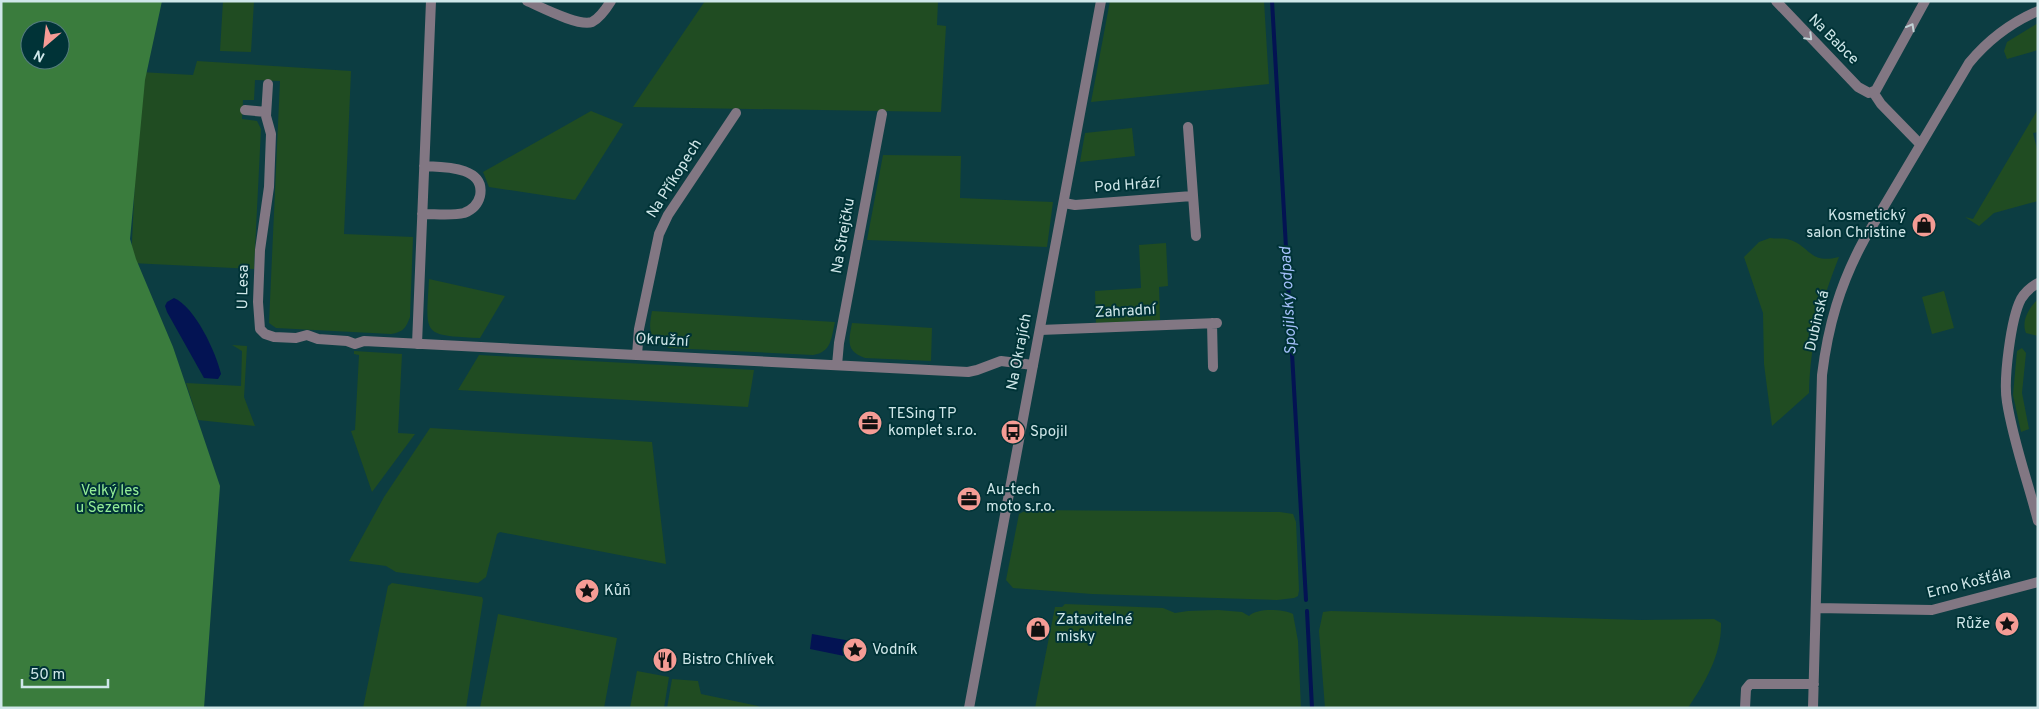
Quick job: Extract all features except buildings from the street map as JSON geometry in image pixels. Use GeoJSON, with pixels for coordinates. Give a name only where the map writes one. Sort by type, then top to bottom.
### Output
{"type":"FeatureCollection","features":[{"type":"Feature","properties":{"kind":"street"},"geometry":{"type":"LineString","coordinates":[[417,344],[431,1]]}},
{"type":"Feature","properties":{"kind":"street"},"geometry":{"type":"LineString","coordinates":[[527,1],[573,20],[587,23],[597,18],[610,1]]}},
{"type":"Feature","properties":{"kind":"street","name":"Na Okrajích"},"geometry":{"type":"LineString","coordinates":[[969,708],[1102,1]]}},
{"type":"Feature","properties":{"kind":"street","name":"Na Babce"},"geometry":{"type":"LineString","coordinates":[[1776,1],[1858,87],[1867,93],[1873,92],[1884,107],[1920,144]]}},
{"type":"Feature","properties":{"kind":"street"},"geometry":{"type":"LineString","coordinates":[[1873,92],[1925,1]]}},
{"type":"Feature","properties":{"kind":"street","name":"Dubinská"},"geometry":{"type":"LineString","coordinates":[[1813,708],[1822,375],[1829,327],[1837,299],[1850,267],[1959,77],[1979,50],[2001,31],[2038,11]]}},
{"type":"Feature","properties":{"kind":"street","name":"U Lesa"},"geometry":{"type":"LineString","coordinates":[[268,84],[266,112],[271,134],[269,187],[260,250],[258,304],[260,331],[270,336],[296,338],[307,335],[318,339],[347,341],[355,344],[364,341],[417,344]]}},
{"type":"Feature","properties":{"kind":"street"},"geometry":{"type":"LineString","coordinates":[[245,110],[266,112]]}},
{"type":"Feature","properties":{"kind":"street","name":"Na Příkopech"},"geometry":{"type":"LineString","coordinates":[[637,355],[639,329],[659,234],[668,215],[736,113]]}},
{"type":"Feature","properties":{"kind":"street","name":"Na Strejčku"},"geometry":{"type":"LineString","coordinates":[[837,365],[841,331],[882,114]]}},
{"type":"Feature","properties":{"kind":"street"},"geometry":{"type":"LineString","coordinates":[[1188,127],[1196,236]]}},
{"type":"Feature","properties":{"kind":"street"},"geometry":{"type":"LineString","coordinates":[[422,214],[464,213],[476,204],[480,193],[476,180],[466,172],[452,168],[424,166]]}},
{"type":"Feature","properties":{"kind":"street","name":"Pod Hrází"},"geometry":{"type":"LineString","coordinates":[[1064,203],[1074,205],[1192,196]]}},
{"type":"Feature","properties":{"kind":"street"},"geometry":{"type":"LineString","coordinates":[[2038,284],[2025,293],[2018,308],[2006,386],[2008,407],[2038,521]]}},
{"type":"Feature","properties":{"kind":"street","name":"Zahradní"},"geometry":{"type":"LineString","coordinates":[[1040,330],[1214,323],[1213,367]]}},
{"type":"Feature","properties":{"kind":"street","name":"Okružní"},"geometry":{"type":"LineString","coordinates":[[417,344],[968,372],[1001,361],[1033,365]]}},
{"type":"Feature","properties":{"kind":"street","name":"Erno Košťála"},"geometry":{"type":"LineString","coordinates":[[1816,608],[1932,610],[2038,582]]}},
{"type":"Feature","properties":{"kind":"street"},"geometry":{"type":"LineString","coordinates":[[1745,708],[1746,689],[1750,684],[1814,684]]}},
{"type":"Feature","properties":{"kind":"green space","name":"Velký les u Sezemic"},"geometry":{"type":"Polygon","coordinates":[[[1,1],[162,1],[145,80],[130,239],[136,259],[173,347],[220,486],[204,708],[1,708],[1,1]]]}},
{"type":"Feature","properties":{"kind":"green space"},"geometry":{"type":"Polygon","coordinates":[[[223,1],[254,1],[251,52],[220,51],[223,1]]]}},
{"type":"Feature","properties":{"kind":"green space"},"geometry":{"type":"Polygon","coordinates":[[[705,1],[938,1],[937,25],[946,26],[941,112],[633,107],[705,1]]]}},
{"type":"Feature","properties":{"kind":"green space"},"geometry":{"type":"Polygon","coordinates":[[[1110,1],[1264,1],[1269,84],[1091,102],[1110,1]]]}},
{"type":"Feature","properties":{"kind":"green space"},"geometry":{"type":"Polygon","coordinates":[[[2038,23],[2038,50],[2007,59],[2004,51],[2007,42],[2038,23]]]}},
{"type":"Feature","properties":{"kind":"green space"},"geometry":{"type":"Polygon","coordinates":[[[197,61],[351,71],[344,234],[413,237],[410,317],[401,331],[391,334],[276,328],[269,323],[280,81],[255,80],[254,100],[243,100],[242,119],[257,121],[261,129],[254,269],[131,263],[140,72],[193,75],[197,61]]]}},
{"type":"Feature","properties":{"kind":"green space"},"geometry":{"type":"Polygon","coordinates":[[[2038,109],[2038,132],[2033,133],[2038,153],[2038,201],[1994,213],[1979,226],[1965,217],[1973,219],[2038,109]]]}},
{"type":"Feature","properties":{"kind":"green space"},"geometry":{"type":"Polygon","coordinates":[[[591,111],[623,124],[575,200],[489,187],[483,172],[591,111]]]}},
{"type":"Feature","properties":{"kind":"green space"},"geometry":{"type":"Polygon","coordinates":[[[1132,128],[1135,156],[1080,162],[1085,133],[1132,128]]]}},
{"type":"Feature","properties":{"kind":"green space"},"geometry":{"type":"Polygon","coordinates":[[[883,155],[961,156],[960,198],[1053,202],[1047,247],[867,240],[883,155]]]}},
{"type":"Feature","properties":{"kind":"green space"},"geometry":{"type":"Polygon","coordinates":[[[1770,238],[1787,239],[1795,242],[1810,253],[1821,258],[1839,257],[1827,290],[1814,340],[1809,393],[1772,426],[1764,364],[1763,313],[1744,257],[1759,242],[1770,238]]]}},
{"type":"Feature","properties":{"kind":"green space"},"geometry":{"type":"Polygon","coordinates":[[[1166,243],[1168,286],[1159,287],[1160,320],[1096,323],[1095,291],[1141,288],[1139,245],[1166,243]]]}},
{"type":"Feature","properties":{"kind":"green space"},"geometry":{"type":"Polygon","coordinates":[[[429,279],[505,296],[480,338],[447,336],[431,329],[427,312],[429,279]]]}},
{"type":"Feature","properties":{"kind":"green space"},"geometry":{"type":"Polygon","coordinates":[[[1944,291],[1954,328],[1932,334],[1922,297],[1944,291]]]}},
{"type":"Feature","properties":{"kind":"green space"},"geometry":{"type":"Polygon","coordinates":[[[2038,299],[2038,336],[2026,333],[2024,324],[2029,311],[2038,299]]]}},
{"type":"Feature","properties":{"kind":"green space"},"geometry":{"type":"Polygon","coordinates":[[[652,311],[835,322],[830,343],[824,351],[813,355],[669,348],[657,342],[650,330],[652,311]]]}},
{"type":"Feature","properties":{"kind":"green space"},"geometry":{"type":"Polygon","coordinates":[[[852,323],[932,328],[931,361],[865,358],[854,352],[851,348],[850,335],[852,323]]]}},
{"type":"Feature","properties":{"kind":"green space"},"geometry":{"type":"Polygon","coordinates":[[[232,345],[247,346],[244,397],[255,426],[198,420],[186,383],[241,386],[242,351],[232,345]]]}},
{"type":"Feature","properties":{"kind":"green space"},"geometry":{"type":"Polygon","coordinates":[[[2022,348],[2026,353],[2022,393],[2029,429],[2021,432],[2013,395],[2017,351],[2022,348]]]}},
{"type":"Feature","properties":{"kind":"green space"},"geometry":{"type":"Polygon","coordinates":[[[354,351],[402,354],[398,433],[415,434],[372,492],[351,431],[355,430],[359,355],[354,354],[354,351]]]}},
{"type":"Feature","properties":{"kind":"green space"},"geometry":{"type":"Polygon","coordinates":[[[479,355],[754,370],[748,407],[458,390],[479,355]]]}},
{"type":"Feature","properties":{"kind":"green space"},"geometry":{"type":"Polygon","coordinates":[[[430,428],[652,442],[666,564],[500,532],[497,534],[486,577],[478,583],[396,572],[386,566],[349,561],[384,497],[430,428]]]}},
{"type":"Feature","properties":{"kind":"green space"},"geometry":{"type":"Polygon","coordinates":[[[1027,510],[1280,512],[1293,514],[1296,522],[1298,596],[1277,600],[1092,594],[1013,588],[1006,580],[1019,514],[1027,510]]]}},
{"type":"Feature","properties":{"kind":"green space"},"geometry":{"type":"Polygon","coordinates":[[[392,583],[482,597],[466,708],[363,708],[388,586],[392,583]]]}},
{"type":"Feature","properties":{"kind":"green space"},"geometry":{"type":"Polygon","coordinates":[[[1065,604],[1163,608],[1175,613],[1218,610],[1242,612],[1249,616],[1253,613],[1270,610],[1293,614],[1298,641],[1301,708],[1035,708],[1055,607],[1062,607],[1065,604]]]}},
{"type":"Feature","properties":{"kind":"green space"},"geometry":{"type":"Polygon","coordinates":[[[1323,612],[1640,620],[1714,619],[1721,623],[1721,635],[1711,668],[1688,708],[1325,708],[1319,631],[1323,612]]]}},
{"type":"Feature","properties":{"kind":"green space"},"geometry":{"type":"Polygon","coordinates":[[[498,614],[617,638],[604,708],[480,708],[498,614]]]}},
{"type":"Feature","properties":{"kind":"green space"},"geometry":{"type":"Polygon","coordinates":[[[637,671],[669,677],[664,708],[630,708],[637,671]]]}},
{"type":"Feature","properties":{"kind":"green space"},"geometry":{"type":"Polygon","coordinates":[[[672,679],[698,681],[701,694],[760,708],[667,708],[672,679]]]}},
{"type":"Feature","properties":{"kind":"shaded area"},"geometry":{"type":"Polygon","coordinates":[[[174,298],[190,311],[204,331],[215,354],[221,374],[218,379],[204,378],[167,312],[165,306],[167,302],[174,298]]]}},
{"type":"Feature","properties":{"kind":"shaded area"},"geometry":{"type":"Polygon","coordinates":[[[812,634],[862,643],[859,659],[810,649],[812,634]]]}},
{"type":"Feature","properties":{"kind":"waterway","name":"Spojilský odpad"},"geometry":{"type":"LineString","coordinates":[[1272,1],[1306,600]]}},
{"type":"Feature","properties":{"kind":"waterway","name":"Spojilský odpad"},"geometry":{"type":"LineString","coordinates":[[1307,611],[1312,708]]}},
{"type":"Feature","properties":{"kind":"place","name":"Kosmetický salon Christine"},"geometry":{"type":"Point","coordinates":[1924,225]}},
{"type":"Feature","properties":{"kind":"place","name":"TESing TP komplet s.r.o."},"geometry":{"type":"Point","coordinates":[870,423]}},
{"type":"Feature","properties":{"kind":"place","name":"Spojil"},"geometry":{"type":"Point","coordinates":[1013,432]}},
{"type":"Feature","properties":{"kind":"place","name":"Au-tech moto s.r.o."},"geometry":{"type":"Point","coordinates":[969,499]}},
{"type":"Feature","properties":{"kind":"place","name":"Kůň"},"geometry":{"type":"Point","coordinates":[587,591]}},
{"type":"Feature","properties":{"kind":"place","name":"Růže"},"geometry":{"type":"Point","coordinates":[2007,624]}},
{"type":"Feature","properties":{"kind":"place","name":"Zatavitelné misky"},"geometry":{"type":"Point","coordinates":[1038,629]}},
{"type":"Feature","properties":{"kind":"place","name":"Vodník"},"geometry":{"type":"Point","coordinates":[855,650]}},
{"type":"Feature","properties":{"kind":"place","name":"Bistro Chlívek"},"geometry":{"type":"Point","coordinates":[665,660]}}]}
